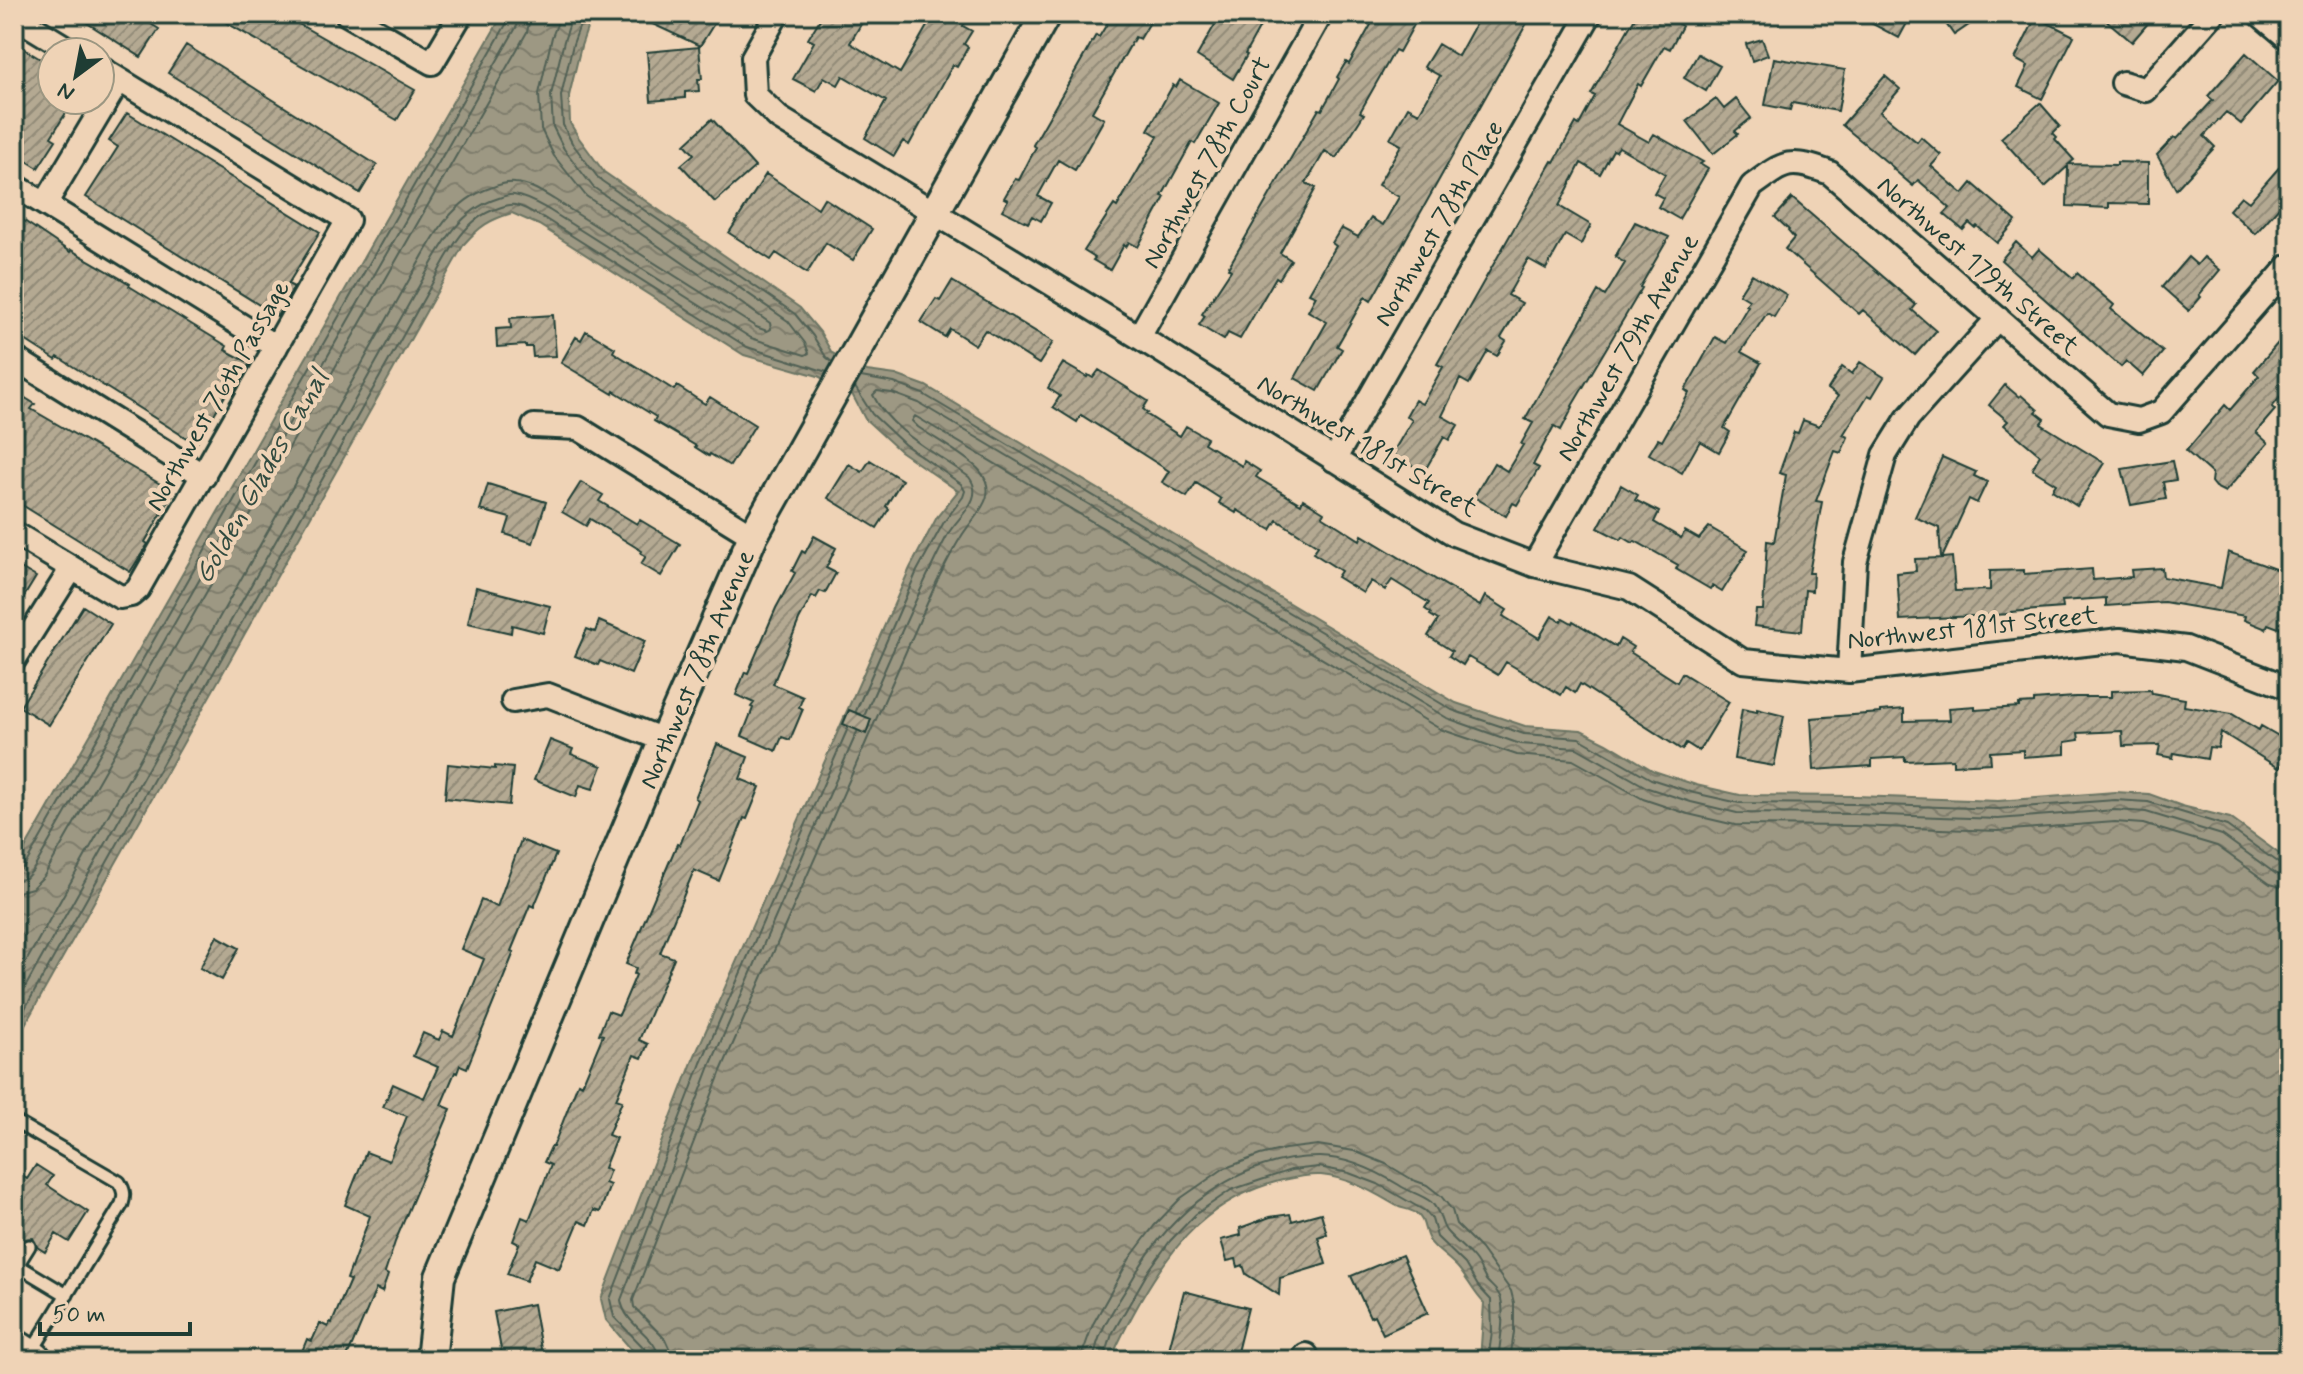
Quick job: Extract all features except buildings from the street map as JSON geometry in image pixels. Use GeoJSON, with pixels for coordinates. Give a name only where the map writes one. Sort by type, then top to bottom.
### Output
{"type":"FeatureCollection","features":[{"type":"Feature","properties":{"kind":"street"},"geometry":{"type":"LineString","coordinates":[[347,14],[432,63],[461,14]]}},
{"type":"Feature","properties":{"kind":"street","name":"Northwest 181st Street"},"geometry":{"type":"LineString","coordinates":[[777,14],[753,57],[755,95],[779,118],[1139,337],[1454,534],[1534,565],[1629,588],[1743,661],[1849,671],[2120,640],[2186,648],[2289,688]]}},
{"type":"Feature","properties":{"kind":"street","name":"Northwest 78th Avenue"},"geometry":{"type":"LineString","coordinates":[[431,1360],[440,1277],[664,740],[753,536],[1046,14]]}},
{"type":"Feature","properties":{"kind":"street","name":"Northwest 78th Court"},"geometry":{"type":"LineString","coordinates":[[1139,337],[1321,14]]}},
{"type":"Feature","properties":{"kind":"street","name":"Northwest 78th Place"},"geometry":{"type":"LineString","coordinates":[[1334,460],[1590,14]]}},
{"type":"Feature","properties":{"kind":"street"},"geometry":{"type":"LineString","coordinates":[[2123,83],[2146,90],[2213,14]]}},
{"type":"Feature","properties":{"kind":"street"},"geometry":{"type":"LineString","coordinates":[[2264,14],[2289,35]]}},
{"type":"Feature","properties":{"kind":"street"},"geometry":{"type":"LineString","coordinates":[[14,16],[47,36]]}},
{"type":"Feature","properties":{"kind":"street","name":"Northwest 76th Passage"},"geometry":{"type":"LineString","coordinates":[[72,568],[120,597],[131,595],[138,589],[348,220],[116,78]]}},
{"type":"Feature","properties":{"kind":"street"},"geometry":{"type":"LineString","coordinates":[[45,204],[89,116]]}},
{"type":"Feature","properties":{"kind":"street","name":"Northwest 179th Street"},"geometry":{"type":"LineString","coordinates":[[1778,166],[1803,163],[1830,173],[2108,414],[2139,420],[2161,412],[2289,266]]}},
{"type":"Feature","properties":{"kind":"street","name":"Northwest 79th Avenue"},"geometry":{"type":"LineString","coordinates":[[1534,565],[1752,186],[1778,166]]}},
{"type":"Feature","properties":{"kind":"street"},"geometry":{"type":"LineString","coordinates":[[14,185],[276,347]]}},
{"type":"Feature","properties":{"kind":"street"},"geometry":{"type":"LineString","coordinates":[[1849,671],[1855,562],[1885,455],[1908,418],[1998,318]]}},
{"type":"Feature","properties":{"kind":"street"},"geometry":{"type":"LineString","coordinates":[[14,358],[204,476]]}},
{"type":"Feature","properties":{"kind":"street"},"geometry":{"type":"LineString","coordinates":[[534,426],[578,428],[753,536]]}},
{"type":"Feature","properties":{"kind":"street"},"geometry":{"type":"LineString","coordinates":[[14,533],[72,568],[14,660]]}},
{"type":"Feature","properties":{"kind":"street"},"geometry":{"type":"LineString","coordinates":[[513,701],[548,695],[664,740]]}},
{"type":"Feature","properties":{"kind":"lane"},"geometry":{"type":"LineString","coordinates":[[19,1124],[119,1182],[124,1190],[122,1204],[67,1295],[25,1355]]}},
{"type":"Feature","properties":{"kind":"lane"},"geometry":{"type":"LineString","coordinates":[[29,1246],[16,1268],[67,1295]]}},
{"type":"Feature","properties":{"kind":"water","name":"Golden Glades Canal"},"geometry":{"type":"Polygon","coordinates":[[[503,14],[592,14],[569,96],[570,123],[579,138],[604,172],[800,308],[832,353],[867,371],[896,375],[926,386],[1456,703],[1525,726],[1581,730],[1654,771],[1740,795],[1998,801],[2115,792],[2149,794],[2230,818],[2289,861],[2289,1360],[1480,1360],[1484,1303],[1459,1269],[1431,1243],[1419,1216],[1352,1183],[1316,1175],[1279,1181],[1255,1189],[1214,1211],[1197,1225],[1154,1279],[1111,1360],[645,1360],[606,1320],[601,1299],[693,1060],[910,568],[937,517],[958,491],[900,451],[865,419],[852,394],[818,376],[744,355],[539,225],[512,213],[485,224],[464,244],[14,1044],[14,868],[503,14]]]}}]}
